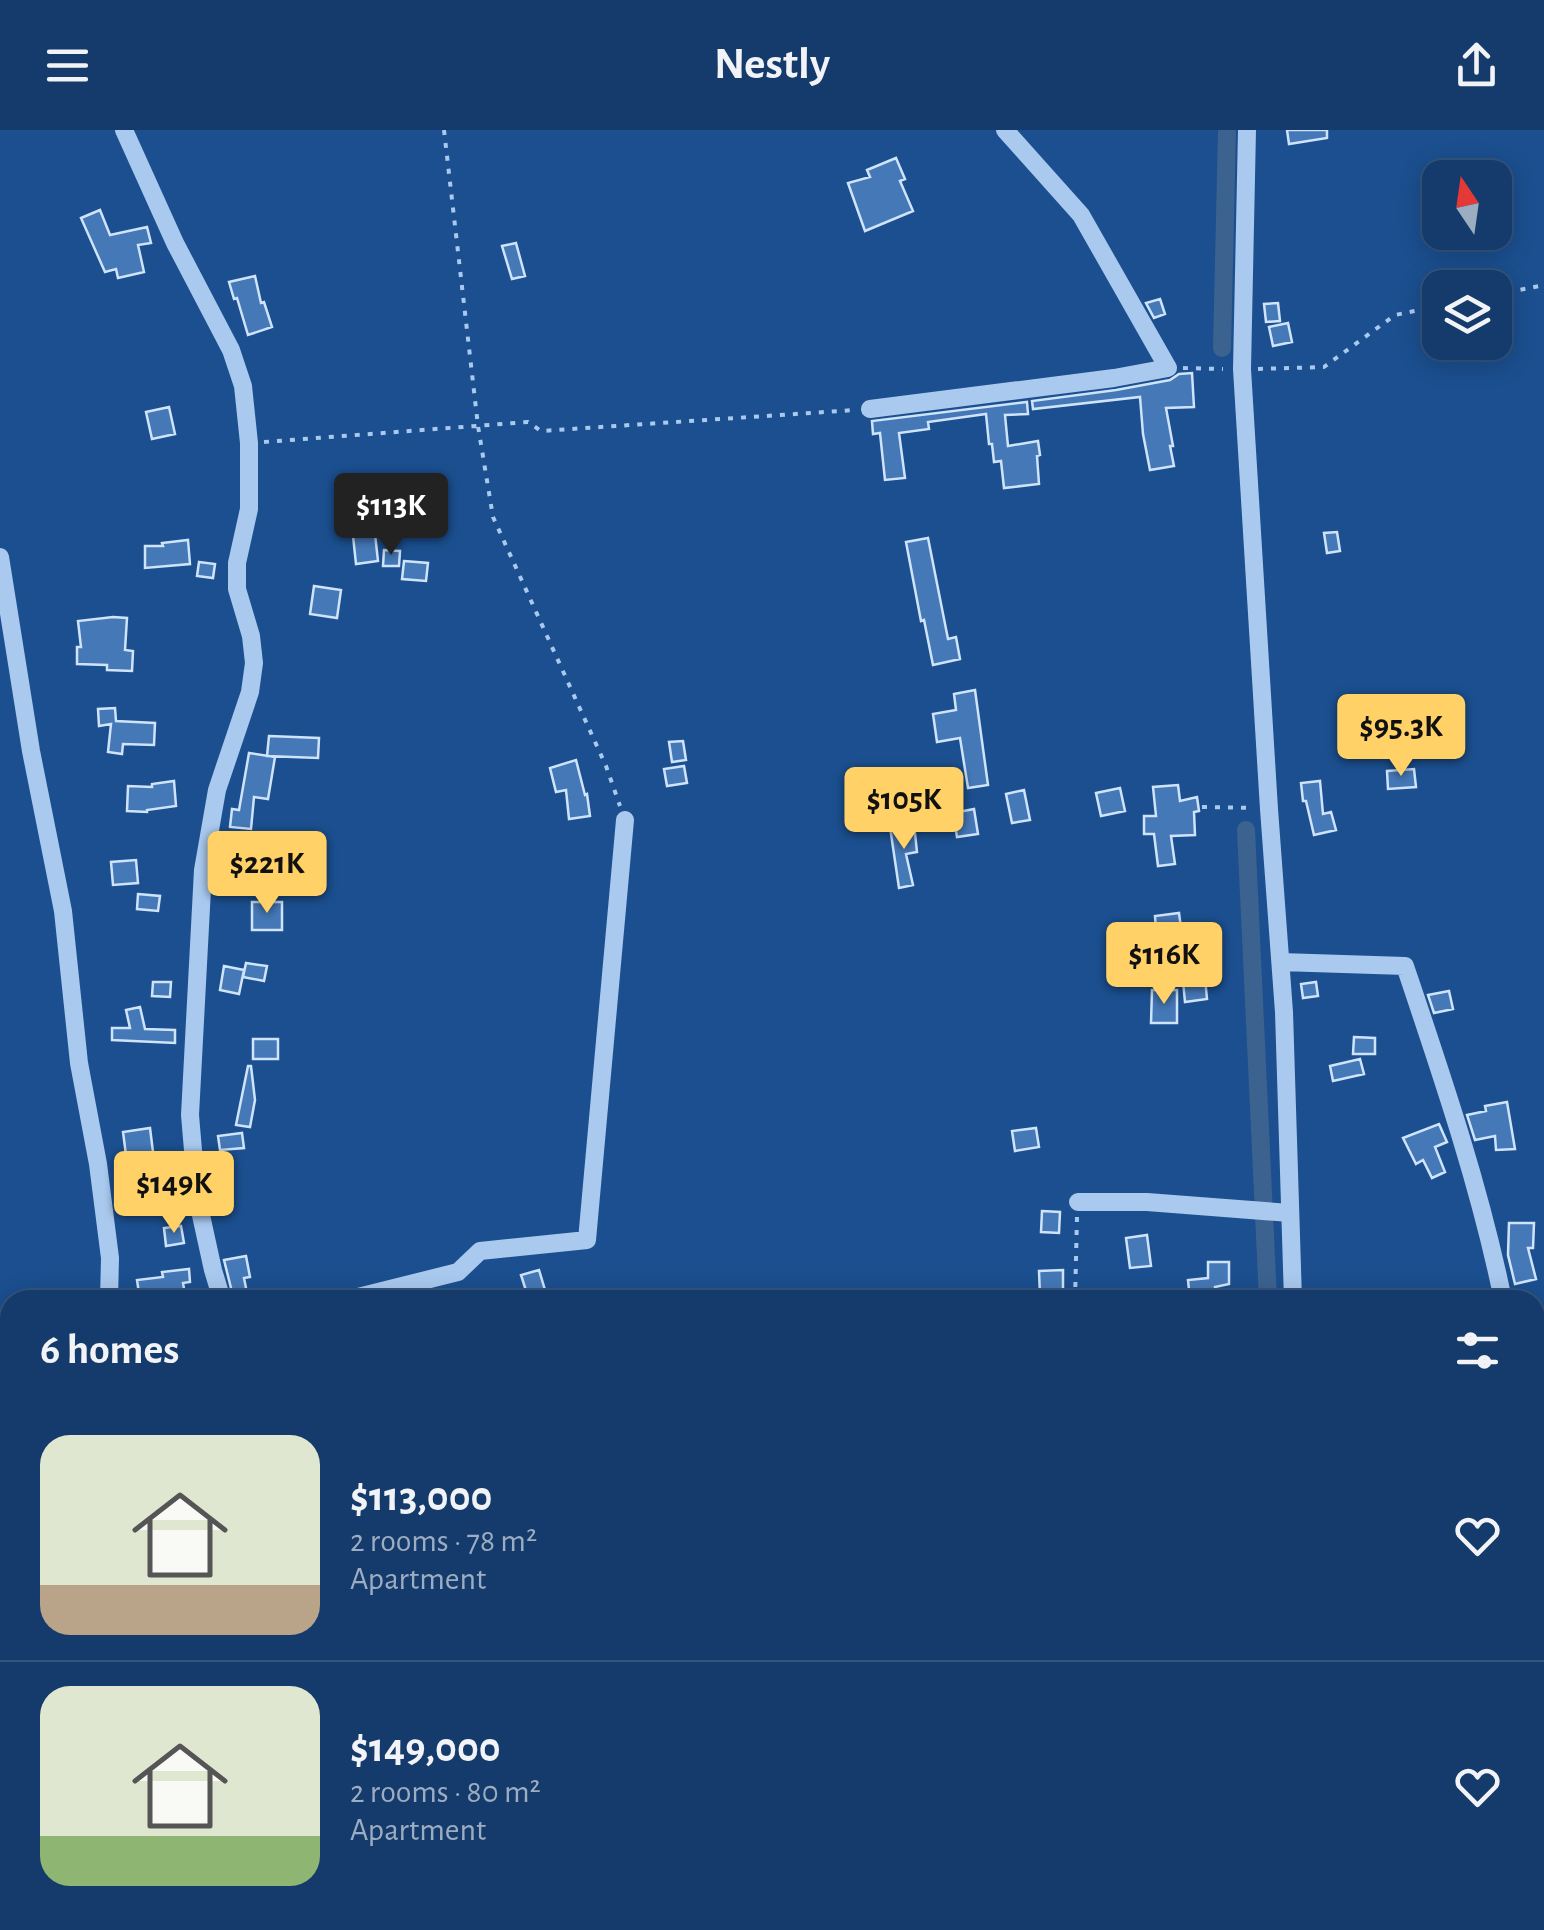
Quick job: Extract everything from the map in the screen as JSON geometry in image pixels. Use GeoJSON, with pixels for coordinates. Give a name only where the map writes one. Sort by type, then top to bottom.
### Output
{"type":"FeatureCollection","features":[{"type":"Feature","properties":{"kind":"street"},"geometry":{"type":"LineString","coordinates":[[124,130],[231,350],[244,386],[249,509],[237,563],[237,589],[251,636],[254,663],[250,692],[217,790],[203,870],[190,1115],[197,1197],[219,1290]]}},
{"type":"Feature","properties":{"kind":"street"},"geometry":{"type":"LineString","coordinates":[[870,410],[1168,368],[1081,214],[1005,130]]}},
{"type":"Feature","properties":{"kind":"street"},"geometry":{"type":"LineString","coordinates":[[1247,130],[1242,369],[1281,962],[1281,1213],[1292,1290]]}},
{"type":"Feature","properties":{"kind":"street"},"geometry":{"type":"LineString","coordinates":[[0,557],[63,911],[78,1064],[98,1164],[110,1258],[109,1290]]}},
{"type":"Feature","properties":{"kind":"street"},"geometry":{"type":"LineString","coordinates":[[386,1290],[458,1272],[480,1251],[587,1240],[625,820]]}},
{"type":"Feature","properties":{"kind":"street"},"geometry":{"type":"LineString","coordinates":[[1281,962],[1405,966],[1492,1246],[1501,1290]]}},
{"type":"Feature","properties":{"kind":"street"},"geometry":{"type":"LineString","coordinates":[[1078,1202],[1147,1202],[1281,1213]]}},
{"type":"Feature","properties":{"kind":"path"},"geometry":{"type":"LineString","coordinates":[[444,130],[478,426],[493,517],[606,766],[625,820]]}},
{"type":"Feature","properties":{"kind":"path"},"geometry":{"type":"LineString","coordinates":[[1512,292],[1544,286]]}},
{"type":"Feature","properties":{"kind":"path"},"geometry":{"type":"LineString","coordinates":[[1168,368],[1324,368],[1395,315],[1422,310]]}},
{"type":"Feature","properties":{"kind":"path"},"geometry":{"type":"LineString","coordinates":[[248,443],[528,422],[541,431],[870,410]]}},
{"type":"Feature","properties":{"kind":"path"},"geometry":{"type":"LineString","coordinates":[[1202,807],[1269,809]]}},
{"type":"Feature","properties":{"kind":"path"},"geometry":{"type":"LineString","coordinates":[[1074,1290],[1078,1202]]}},
{"type":"Feature","properties":{"kind":"building"},"geometry":{"type":"Polygon","coordinates":[[[1287,130],[1327,130],[1327,138],[1289,144],[1287,130]]]}},
{"type":"Feature","properties":{"kind":"building"},"geometry":{"type":"Polygon","coordinates":[[[896,158],[905,179],[900,181],[913,211],[865,231],[848,183],[870,177],[867,170],[896,158]]]}},
{"type":"Feature","properties":{"kind":"building"},"geometry":{"type":"Polygon","coordinates":[[[100,210],[110,235],[147,227],[151,243],[138,245],[144,272],[118,278],[116,269],[105,272],[81,218],[100,210]]]}},
{"type":"Feature","properties":{"kind":"building"},"geometry":{"type":"Polygon","coordinates":[[[516,243],[525,276],[512,279],[502,246],[516,243]]]}},
{"type":"Feature","properties":{"kind":"building"},"geometry":{"type":"Polygon","coordinates":[[[255,276],[272,327],[248,335],[229,282],[255,276]]]}},
{"type":"Feature","properties":{"kind":"building"},"geometry":{"type":"Polygon","coordinates":[[[1160,299],[1165,314],[1154,318],[1146,303],[1160,299]]]}},
{"type":"Feature","properties":{"kind":"building"},"geometry":{"type":"Polygon","coordinates":[[[1278,303],[1280,321],[1266,322],[1264,304],[1278,303]]]}},
{"type":"Feature","properties":{"kind":"building"},"geometry":{"type":"Polygon","coordinates":[[[1288,323],[1292,342],[1273,346],[1269,327],[1288,323]]]}},
{"type":"Feature","properties":{"kind":"building"},"geometry":{"type":"Polygon","coordinates":[[[1192,373],[1194,407],[1166,408],[1174,466],[1150,470],[1140,397],[1033,409],[1032,401],[1116,390],[1192,373]]]}},
{"type":"Feature","properties":{"kind":"building"},"geometry":{"type":"Polygon","coordinates":[[[1027,402],[1028,414],[1005,415],[1008,446],[1038,441],[1039,484],[1004,488],[1001,461],[994,462],[989,444],[986,414],[928,422],[929,429],[899,433],[905,478],[885,480],[880,433],[873,434],[872,421],[1027,402]]]}},
{"type":"Feature","properties":{"kind":"building"},"geometry":{"type":"Polygon","coordinates":[[[169,407],[175,434],[152,439],[146,412],[169,407]]]}},
{"type":"Feature","properties":{"kind":"building"},"geometry":{"type":"Polygon","coordinates":[[[1337,532],[1340,551],[1327,553],[1324,533],[1337,532]]]}},
{"type":"Feature","properties":{"kind":"building"},"geometry":{"type":"Polygon","coordinates":[[[375,534],[378,561],[356,564],[353,536],[375,534]]]}},
{"type":"Feature","properties":{"kind":"building"},"geometry":{"type":"Polygon","coordinates":[[[928,538],[948,639],[956,637],[960,659],[933,665],[906,542],[928,538]]]}},
{"type":"Feature","properties":{"kind":"building"},"geometry":{"type":"Polygon","coordinates":[[[188,540],[190,564],[145,568],[145,546],[188,540]]]}},
{"type":"Feature","properties":{"kind":"building"},"geometry":{"type":"Polygon","coordinates":[[[384,550],[400,551],[399,566],[383,566],[384,550]]]}},
{"type":"Feature","properties":{"kind":"building"},"geometry":{"type":"Polygon","coordinates":[[[404,561],[428,563],[426,581],[402,579],[404,561]]]}},
{"type":"Feature","properties":{"kind":"building"},"geometry":{"type":"Polygon","coordinates":[[[199,562],[215,564],[213,578],[197,576],[199,562]]]}},
{"type":"Feature","properties":{"kind":"building"},"geometry":{"type":"Polygon","coordinates":[[[314,586],[341,590],[337,618],[310,614],[314,586]]]}},
{"type":"Feature","properties":{"kind":"building"},"geometry":{"type":"Polygon","coordinates":[[[127,618],[125,650],[133,651],[132,671],[77,664],[77,647],[81,647],[78,621],[127,618]]]}},
{"type":"Feature","properties":{"kind":"building"},"geometry":{"type":"Polygon","coordinates":[[[975,690],[988,785],[968,788],[960,738],[937,742],[933,714],[956,710],[954,694],[975,690]]]}},
{"type":"Feature","properties":{"kind":"building"},"geometry":{"type":"Polygon","coordinates":[[[115,708],[116,721],[155,723],[154,745],[123,744],[122,754],[108,752],[111,724],[99,726],[98,709],[115,708]]]}},
{"type":"Feature","properties":{"kind":"building"},"geometry":{"type":"Polygon","coordinates":[[[269,736],[319,738],[318,758],[267,756],[269,736]]]}},
{"type":"Feature","properties":{"kind":"building"},"geometry":{"type":"Polygon","coordinates":[[[683,741],[686,760],[672,762],[669,742],[683,741]]]}},
{"type":"Feature","properties":{"kind":"building"},"geometry":{"type":"Polygon","coordinates":[[[249,753],[275,757],[268,799],[254,797],[251,829],[230,827],[232,809],[239,810],[249,753]]]}},
{"type":"Feature","properties":{"kind":"building"},"geometry":{"type":"Polygon","coordinates":[[[576,760],[590,816],[569,819],[566,790],[556,792],[550,768],[576,760]]]}},
{"type":"Feature","properties":{"kind":"building"},"geometry":{"type":"Polygon","coordinates":[[[684,766],[687,783],[667,786],[664,769],[684,766]]]}},
{"type":"Feature","properties":{"kind":"building"},"geometry":{"type":"Polygon","coordinates":[[[1414,769],[1416,787],[1388,789],[1387,771],[1414,769]]]}},
{"type":"Feature","properties":{"kind":"building"},"geometry":{"type":"Polygon","coordinates":[[[174,781],[176,806],[147,812],[127,811],[128,786],[152,787],[174,781]]]}},
{"type":"Feature","properties":{"kind":"building"},"geometry":{"type":"Polygon","coordinates":[[[1320,781],[1323,814],[1331,812],[1336,830],[1314,835],[1301,783],[1320,781]]]}},
{"type":"Feature","properties":{"kind":"building"},"geometry":{"type":"Polygon","coordinates":[[[1178,785],[1180,801],[1197,797],[1195,835],[1171,836],[1175,864],[1158,866],[1154,834],[1144,834],[1144,816],[1156,816],[1153,787],[1178,785]]]}},
{"type":"Feature","properties":{"kind":"building"},"geometry":{"type":"Polygon","coordinates":[[[1120,788],[1125,811],[1101,816],[1096,793],[1120,788]]]}},
{"type":"Feature","properties":{"kind":"building"},"geometry":{"type":"Polygon","coordinates":[[[1024,790],[1030,820],[1012,823],[1006,794],[1024,790]]]}},
{"type":"Feature","properties":{"kind":"building"},"geometry":{"type":"Polygon","coordinates":[[[974,809],[978,834],[957,837],[953,813],[974,809]]]}},
{"type":"Feature","properties":{"kind":"building"},"geometry":{"type":"Polygon","coordinates":[[[914,824],[917,852],[906,854],[913,885],[899,888],[890,827],[914,824]]]}},
{"type":"Feature","properties":{"kind":"building"},"geometry":{"type":"Polygon","coordinates":[[[255,852],[281,853],[280,873],[254,872],[255,852]]]}},
{"type":"Feature","properties":{"kind":"building"},"geometry":{"type":"Polygon","coordinates":[[[136,860],[138,883],[113,885],[111,862],[136,860]]]}},
{"type":"Feature","properties":{"kind":"building"},"geometry":{"type":"Polygon","coordinates":[[[138,894],[160,896],[158,911],[137,909],[138,894]]]}},
{"type":"Feature","properties":{"kind":"building"},"geometry":{"type":"Polygon","coordinates":[[[252,902],[282,902],[282,930],[252,930],[252,902]]]}},
{"type":"Feature","properties":{"kind":"building"},"geometry":{"type":"Polygon","coordinates":[[[1179,913],[1181,928],[1156,931],[1155,916],[1179,913]]]}},
{"type":"Feature","properties":{"kind":"building"},"geometry":{"type":"Polygon","coordinates":[[[246,963],[267,966],[264,981],[243,977],[246,963]]]}},
{"type":"Feature","properties":{"kind":"building"},"geometry":{"type":"Polygon","coordinates":[[[224,966],[244,970],[239,994],[220,990],[224,966]]]}},
{"type":"Feature","properties":{"kind":"building"},"geometry":{"type":"Polygon","coordinates":[[[1205,978],[1207,999],[1185,1002],[1183,981],[1205,978]]]}},
{"type":"Feature","properties":{"kind":"building"},"geometry":{"type":"Polygon","coordinates":[[[153,982],[171,982],[170,997],[152,996],[153,982]]]}},
{"type":"Feature","properties":{"kind":"building"},"geometry":{"type":"Polygon","coordinates":[[[1316,982],[1318,996],[1303,998],[1301,984],[1316,982]]]}},
{"type":"Feature","properties":{"kind":"building"},"geometry":{"type":"Polygon","coordinates":[[[1152,990],[1177,990],[1177,1023],[1151,1023],[1152,990]]]}},
{"type":"Feature","properties":{"kind":"building"},"geometry":{"type":"Polygon","coordinates":[[[1449,991],[1453,1009],[1434,1013],[1428,995],[1449,991]]]}},
{"type":"Feature","properties":{"kind":"building"},"geometry":{"type":"Polygon","coordinates":[[[140,1007],[145,1029],[175,1030],[175,1043],[112,1040],[112,1028],[130,1028],[126,1010],[140,1007]]]}},
{"type":"Feature","properties":{"kind":"building"},"geometry":{"type":"Polygon","coordinates":[[[1354,1037],[1375,1038],[1375,1054],[1353,1054],[1354,1037]]]}},
{"type":"Feature","properties":{"kind":"building"},"geometry":{"type":"Polygon","coordinates":[[[253,1039],[278,1039],[278,1059],[253,1059],[253,1039]]]}},
{"type":"Feature","properties":{"kind":"building"},"geometry":{"type":"Polygon","coordinates":[[[1360,1059],[1364,1074],[1333,1081],[1330,1066],[1360,1059]]]}},
{"type":"Feature","properties":{"kind":"building"},"geometry":{"type":"Polygon","coordinates":[[[248,1066],[255,1100],[250,1127],[236,1125],[248,1066]]]}},
{"type":"Feature","properties":{"kind":"building"},"geometry":{"type":"Polygon","coordinates":[[[1507,1102],[1515,1149],[1496,1150],[1495,1136],[1475,1140],[1467,1115],[1507,1102]]]}},
{"type":"Feature","properties":{"kind":"building"},"geometry":{"type":"Polygon","coordinates":[[[1439,1124],[1447,1142],[1435,1147],[1445,1172],[1432,1178],[1423,1160],[1416,1164],[1403,1138],[1439,1124]]]}},
{"type":"Feature","properties":{"kind":"building"},"geometry":{"type":"Polygon","coordinates":[[[150,1128],[153,1152],[126,1155],[123,1132],[150,1128]]]}},
{"type":"Feature","properties":{"kind":"building"},"geometry":{"type":"Polygon","coordinates":[[[1036,1128],[1039,1147],[1015,1151],[1012,1131],[1036,1128]]]}},
{"type":"Feature","properties":{"kind":"building"},"geometry":{"type":"Polygon","coordinates":[[[242,1133],[244,1148],[220,1150],[218,1136],[242,1133]]]}},
{"type":"Feature","properties":{"kind":"building"},"geometry":{"type":"Polygon","coordinates":[[[1042,1211],[1060,1212],[1059,1233],[1041,1232],[1042,1211]]]}},
{"type":"Feature","properties":{"kind":"building"},"geometry":{"type":"Polygon","coordinates":[[[1509,1223],[1534,1223],[1533,1248],[1528,1248],[1536,1279],[1515,1284],[1508,1255],[1509,1223]]]}},
{"type":"Feature","properties":{"kind":"building"},"geometry":{"type":"Polygon","coordinates":[[[181,1226],[184,1243],[166,1246],[164,1228],[181,1226]]]}},
{"type":"Feature","properties":{"kind":"building"},"geometry":{"type":"Polygon","coordinates":[[[1147,1235],[1151,1266],[1130,1268],[1126,1238],[1147,1235]]]}},
{"type":"Feature","properties":{"kind":"building"},"geometry":{"type":"Polygon","coordinates":[[[246,1256],[250,1277],[244,1278],[246,1290],[232,1290],[224,1260],[246,1256]]]}},
{"type":"Feature","properties":{"kind":"building"},"geometry":{"type":"Polygon","coordinates":[[[1208,1262],[1229,1262],[1229,1284],[1215,1290],[1189,1290],[1188,1280],[1208,1278],[1208,1262]]]}},
{"type":"Feature","properties":{"kind":"building"},"geometry":{"type":"Polygon","coordinates":[[[189,1269],[190,1282],[183,1283],[184,1290],[138,1290],[137,1280],[163,1277],[162,1272],[189,1269]]]}},
{"type":"Feature","properties":{"kind":"building"},"geometry":{"type":"Polygon","coordinates":[[[539,1270],[545,1290],[526,1290],[521,1275],[539,1270]]]}},
{"type":"Feature","properties":{"kind":"building"},"geometry":{"type":"Polygon","coordinates":[[[1063,1270],[1063,1290],[1040,1290],[1039,1271],[1063,1270]]]}},
{"type":"Feature","properties":{"kind":"waterway"},"geometry":{"type":"LineString","coordinates":[[1222,348],[1227,130]]}},
{"type":"Feature","properties":{"kind":"waterway"},"geometry":{"type":"LineString","coordinates":[[1246,830],[1268,1290]]}}]}
